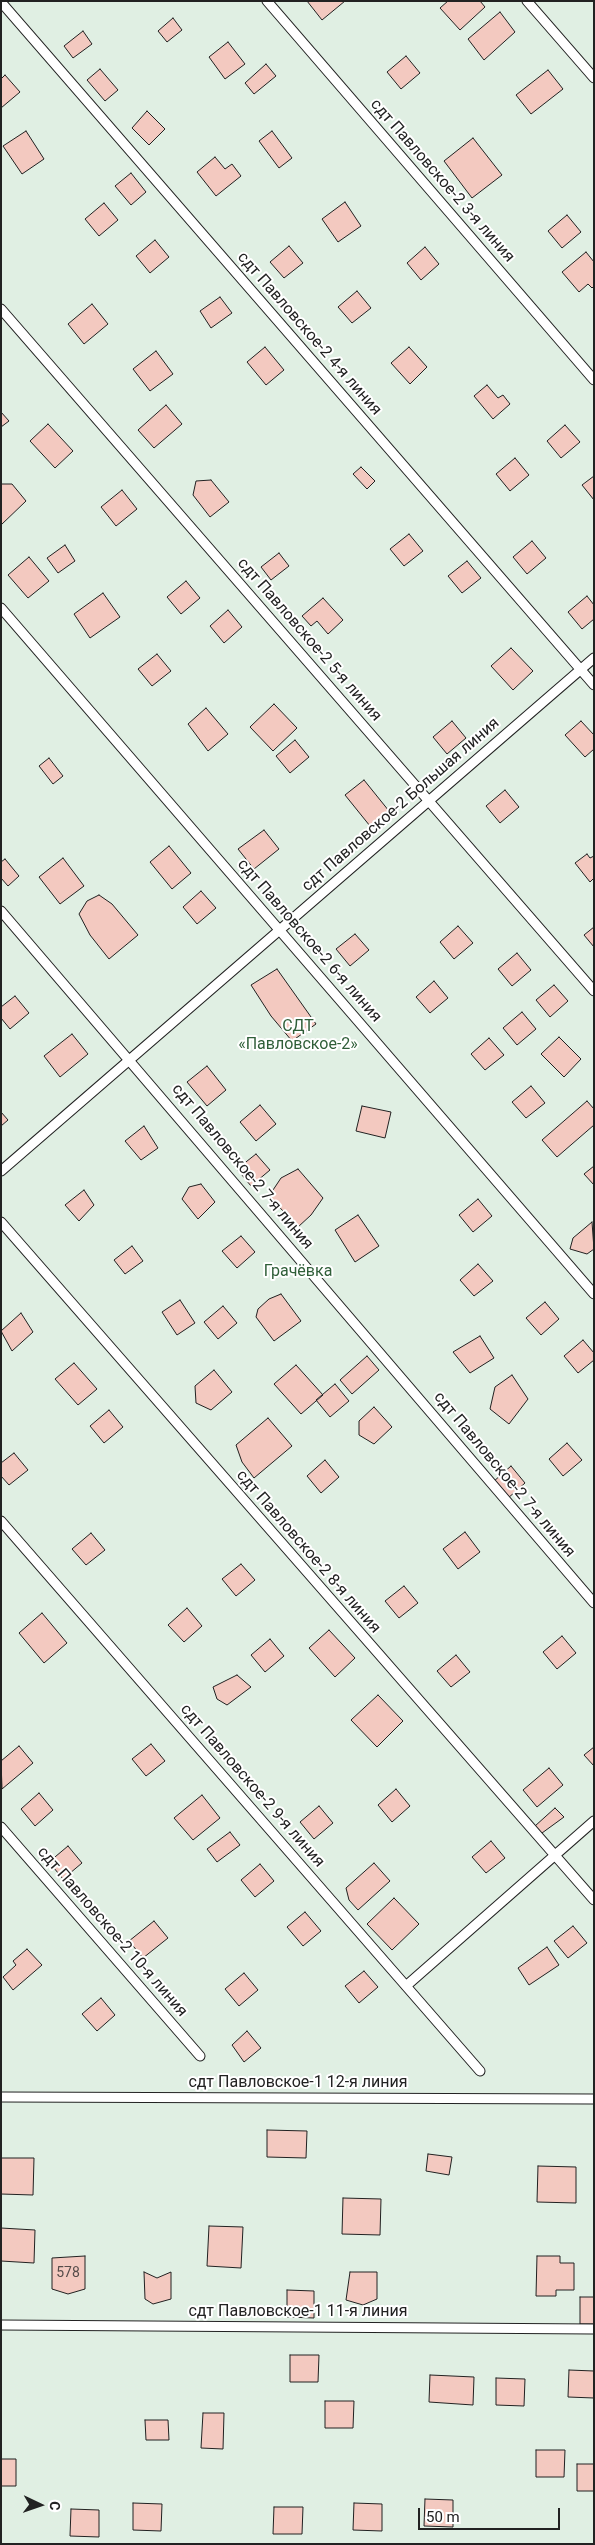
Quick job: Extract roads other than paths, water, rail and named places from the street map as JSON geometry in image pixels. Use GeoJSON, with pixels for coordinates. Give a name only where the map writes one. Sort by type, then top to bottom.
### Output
{"type":"FeatureCollection","features":[{"type":"Feature","properties":{"kind":"lane","name":"сдт Павловское-2 3-я линия"},"geometry":{"type":"LineString","coordinates":[[267,1],[594,380]]}},
{"type":"Feature","properties":{"kind":"lane"},"geometry":{"type":"LineString","coordinates":[[527,1],[594,78]]}},
{"type":"Feature","properties":{"kind":"lane","name":"сдт Павловское-2 4-я линия"},"geometry":{"type":"LineString","coordinates":[[1,2],[594,685]]}},
{"type":"Feature","properties":{"kind":"lane","name":"сдт Павловское-2 5-я линия"},"geometry":{"type":"LineString","coordinates":[[1,309],[594,991]]}},
{"type":"Feature","properties":{"kind":"lane","name":"сдт Павловское-2 6-я линия"},"geometry":{"type":"LineString","coordinates":[[1,608],[594,1294]]}},
{"type":"Feature","properties":{"kind":"lane","name":"сдт Павловское-2 Большая линия"},"geometry":{"type":"LineString","coordinates":[[1,1171],[594,658]]}},
{"type":"Feature","properties":{"kind":"lane","name":"сдт Павловское-2 7-я линия"},"geometry":{"type":"LineString","coordinates":[[1,911],[130,1058],[594,1603]]}},
{"type":"Feature","properties":{"kind":"lane","name":"сдт Павловское-2 8-я линия"},"geometry":{"type":"LineString","coordinates":[[1,1222],[594,1900]]}},
{"type":"Feature","properties":{"kind":"lane","name":"сдт Павловское-2 9-я линия"},"geometry":{"type":"LineString","coordinates":[[1,1521],[480,2071]]}},
{"type":"Feature","properties":{"kind":"lane"},"geometry":{"type":"LineString","coordinates":[[406,1986],[594,1821]]}},
{"type":"Feature","properties":{"kind":"lane","name":"сдт Павловское-2 10-я линия"},"geometry":{"type":"LineString","coordinates":[[1,1827],[200,2056]]}},
{"type":"Feature","properties":{"kind":"lane","name":"сдт Павловское-1 12-я линия"},"geometry":{"type":"LineString","coordinates":[[1,2097],[594,2099]]}},
{"type":"Feature","properties":{"kind":"lane","name":"сдт Павловское-1 11-я линия"},"geometry":{"type":"LineString","coordinates":[[1,2325],[594,2329]]}},
{"type":"Feature","properties":{"kind":"park label","name":"СДТ «Павловское-2»"},"geometry":{"type":"Point","coordinates":[298,1036]}},
{"type":"Feature","properties":{"kind":"park label","name":"Грачёвка"},"geometry":{"type":"Point","coordinates":[298,1272]}}]}
